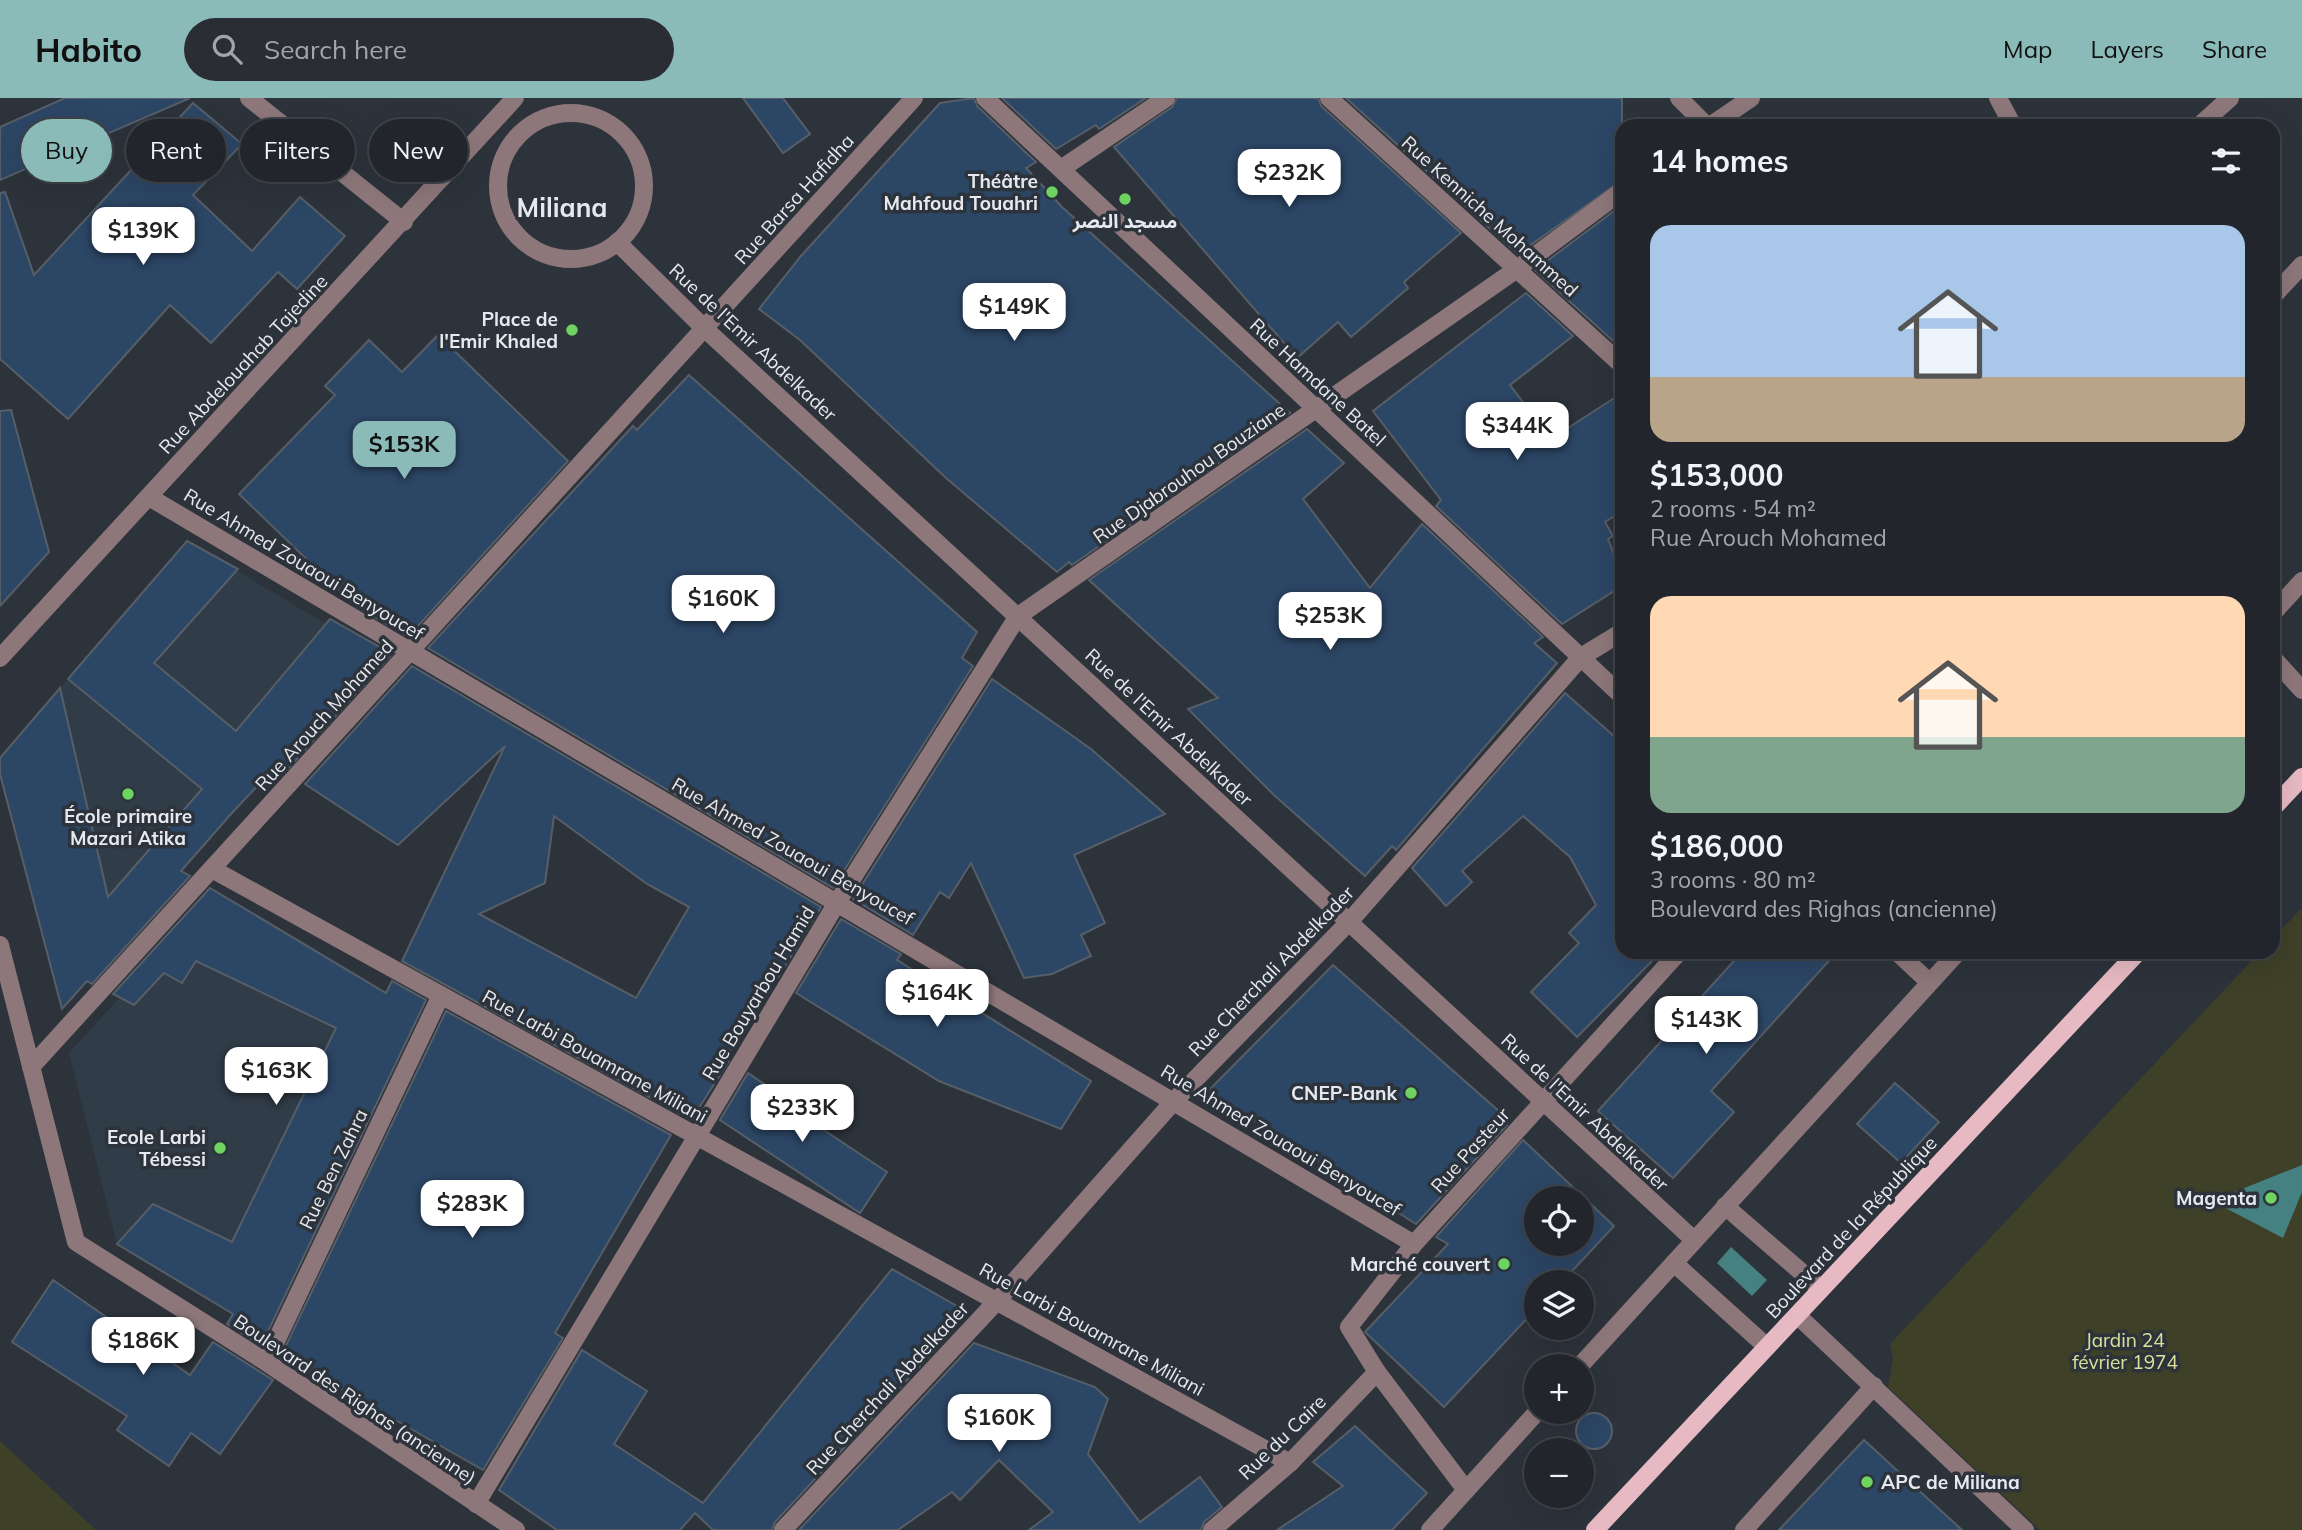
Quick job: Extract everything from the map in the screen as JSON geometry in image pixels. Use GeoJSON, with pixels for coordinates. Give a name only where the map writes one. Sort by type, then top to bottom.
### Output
{"type":"FeatureCollection","features":[{"type":"Feature","properties":{"kind":"main road"},"geometry":{"type":"LineString","coordinates":[[2280,801],[2302,777]]}},
{"type":"Feature","properties":{"kind":"main road","name":"Boulevard de la République"},"geometry":{"type":"LineString","coordinates":[[1595,1530],[2131,959]]}},
{"type":"Feature","properties":{"kind":"street"},"geometry":{"type":"LineString","coordinates":[[249,98],[404,222]]}},
{"type":"Feature","properties":{"kind":"street","name":"Rue Abdelouahab Tajedine"},"geometry":{"type":"LineString","coordinates":[[0,658],[404,222],[515,98]]}},
{"type":"Feature","properties":{"kind":"street","name":"Rue Barsa Hafidha"},"geometry":{"type":"LineString","coordinates":[[705,328],[914,98]]}},
{"type":"Feature","properties":{"kind":"street","name":"Rue Hamdane Batel"},"geometry":{"type":"LineString","coordinates":[[985,98],[1615,689]]}},
{"type":"Feature","properties":{"kind":"street"},"geometry":{"type":"LineString","coordinates":[[1061,169],[1166,98]]}},
{"type":"Feature","properties":{"kind":"street","name":"Rue Kenniche Mohammed"},"geometry":{"type":"LineString","coordinates":[[1329,98],[1615,359]]}},
{"type":"Feature","properties":{"kind":"street"},"geometry":{"type":"LineString","coordinates":[[1679,98],[1702,119]]}},
{"type":"Feature","properties":{"kind":"street"},"geometry":{"type":"LineString","coordinates":[[1720,119],[1751,98]]}},
{"type":"Feature","properties":{"kind":"street"},"geometry":{"type":"LineString","coordinates":[[1998,98],[2009,119]]}},
{"type":"Feature","properties":{"kind":"street"},"geometry":{"type":"LineString","coordinates":[[2207,119],[2230,98]]}},
{"type":"Feature","properties":{"kind":"street"},"geometry":{"type":"LineString","coordinates":[[580,113],[603,120],[623,134],[637,154],[644,177],[643,202],[634,225],[617,242],[593,255],[567,259],[541,253],[519,238],[504,216],[498,190],[501,163],[514,140],[532,124],[555,115],[580,113]]}},
{"type":"Feature","properties":{"kind":"street"},"geometry":{"type":"LineString","coordinates":[[494,120],[514,140]]}},
{"type":"Feature","properties":{"kind":"street","name":"Rue Djabrouhou Bouziane"},"geometry":{"type":"LineString","coordinates":[[1018,617],[1317,410],[1615,196]]}},
{"type":"Feature","properties":{"kind":"street","name":"Rue de l'Emir Abdelkader"},"geometry":{"type":"LineString","coordinates":[[617,242],[705,328],[1694,1240]]}},
{"type":"Feature","properties":{"kind":"street"},"geometry":{"type":"LineString","coordinates":[[2280,289],[2302,265]]}},
{"type":"Feature","properties":{"kind":"street","name":"Rue Arouch Mohamed"},"geometry":{"type":"LineString","coordinates":[[31,1067],[705,328]]}},
{"type":"Feature","properties":{"kind":"street","name":"Rue Ahmed Zouaoui Benyoucef"},"geometry":{"type":"LineString","coordinates":[[149,497],[838,901],[1415,1244]]}},
{"type":"Feature","properties":{"kind":"street"},"geometry":{"type":"LineString","coordinates":[[2280,605],[2302,582]]}},
{"type":"Feature","properties":{"kind":"street","name":"Rue Bouyarbou Hamid"},"geometry":{"type":"LineString","coordinates":[[476,1504],[838,901],[1018,617]]}},
{"type":"Feature","properties":{"kind":"street","name":"Rue Cherchali Abdelkader"},"geometry":{"type":"LineString","coordinates":[[783,1530],[997,1301],[1174,1101],[1349,922],[1581,657],[1615,636]]}},
{"type":"Feature","properties":{"kind":"street"},"geometry":{"type":"LineString","coordinates":[[2280,666],[2302,690]]}},
{"type":"Feature","properties":{"kind":"street","name":"Rue Larbi Bouamrane Miliani"},"geometry":{"type":"LineString","coordinates":[[212,869],[1290,1462]]}},
{"type":"Feature","properties":{"kind":"street","name":"Boulevard des Righas (ancienne)"},"geometry":{"type":"LineString","coordinates":[[0,945],[76,1242],[266,1362],[516,1530]]}},
{"type":"Feature","properties":{"kind":"street","name":"Rue Pasteur"},"geometry":{"type":"LineString","coordinates":[[1466,1490],[1377,1371],[1349,1327],[1415,1244],[1673,959]]}},
{"type":"Feature","properties":{"kind":"street"},"geometry":{"type":"LineString","coordinates":[[1904,959],[1929,982]]}},
{"type":"Feature","properties":{"kind":"street"},"geometry":{"type":"LineString","coordinates":[[1591,1354],[1951,959]]}},
{"type":"Feature","properties":{"kind":"street","name":"Rue Ben Zahra"},"geometry":{"type":"LineString","coordinates":[[266,1362],[441,995]]}},
{"type":"Feature","properties":{"kind":"street"},"geometry":{"type":"LineString","coordinates":[[1725,1206],[1821,1289]]}},
{"type":"Feature","properties":{"kind":"street"},"geometry":{"type":"LineString","coordinates":[[1674,1263],[1767,1347]]}},
{"type":"Feature","properties":{"kind":"street"},"geometry":{"type":"LineString","coordinates":[[1797,1315],[2025,1530]]}},
{"type":"Feature","properties":{"kind":"street","name":"Rue du Caire"},"geometry":{"type":"LineString","coordinates":[[1212,1530],[1290,1462],[1377,1371]]}},
{"type":"Feature","properties":{"kind":"street"},"geometry":{"type":"LineString","coordinates":[[1744,1530],[1874,1386]]}},
{"type":"Feature","properties":{"kind":"street"},"geometry":{"type":"LineString","coordinates":[[1430,1530],[1526,1424]]}},
{"type":"Feature","properties":{"kind":"shaded area","name":"École primaire Mazari Atika"},"geometry":{"type":"Polygon","coordinates":[[[187,541],[380,656],[231,814],[62,1009],[0,774],[0,758],[187,541]]]}},
{"type":"Feature","properties":{"kind":"shaded area","name":"Ecole Larbi Tébessi"},"geometry":{"type":"Polygon","coordinates":[[[216,892],[410,1008],[267,1334],[117,1244],[69,1053],[216,892]]]}},
{"type":"Feature","properties":{"kind":"shaded area"},"geometry":{"type":"Polygon","coordinates":[[[2302,1165],[2302,1192],[2283,1238],[2212,1201],[2302,1165]]]}},
{"type":"Feature","properties":{"kind":"shaded area"},"geometry":{"type":"Polygon","coordinates":[[[1731,1247],[1767,1280],[1752,1296],[1717,1263],[1731,1247]]]}},
{"type":"Feature","properties":{"kind":"green space","name":"Jardin 24 février 1974"},"geometry":{"type":"Polygon","coordinates":[[[2302,908],[2302,1530],[2040,1530],[1888,1387],[1893,1359],[1890,1344],[2253,959],[2280,959],[2280,931],[2302,908]]]}},
{"type":"Feature","properties":{"kind":"green space"},"geometry":{"type":"Polygon","coordinates":[[[0,1441],[96,1530],[0,1530],[0,1441]]]}},
{"type":"Feature","properties":{"kind":"building"},"geometry":{"type":"Polygon","coordinates":[[[65,98],[190,98],[141,119],[126,119],[126,126],[112,132],[112,119],[21,119],[21,171],[0,180],[0,127],[65,98]]]}},
{"type":"Feature","properties":{"kind":"building"},"geometry":{"type":"Polygon","coordinates":[[[743,98],[783,98],[810,134],[783,153],[743,98]]]}},
{"type":"Feature","properties":{"kind":"building"},"geometry":{"type":"Polygon","coordinates":[[[974,98],[977,106],[1036,162],[1026,168],[1062,207],[1290,413],[1072,565],[1069,562],[1057,572],[946,478],[800,340],[759,309],[801,256],[940,103],[974,98]]]}},
{"type":"Feature","properties":{"kind":"building"},"geometry":{"type":"Polygon","coordinates":[[[1002,98],[1146,98],[1099,129],[1096,125],[1056,149],[1002,98]]]}},
{"type":"Feature","properties":{"kind":"building"},"geometry":{"type":"Polygon","coordinates":[[[1177,98],[1318,98],[1321,106],[1461,233],[1404,282],[1408,288],[1351,337],[1338,322],[1297,358],[1114,147],[1172,107],[1177,98]]]}},
{"type":"Feature","properties":{"kind":"building"},"geometry":{"type":"Polygon","coordinates":[[[1346,98],[1622,98],[1622,119],[1615,119],[1615,185],[1518,254],[1346,98]]]}},
{"type":"Feature","properties":{"kind":"building"},"geometry":{"type":"Polygon","coordinates":[[[193,103],[212,119],[178,119],[193,103]]]}},
{"type":"Feature","properties":{"kind":"building"},"geometry":{"type":"Polygon","coordinates":[[[226,131],[240,142],[240,146],[226,161],[226,131]]]}},
{"type":"Feature","properties":{"kind":"building"},"geometry":{"type":"Polygon","coordinates":[[[126,175],[126,182],[205,182],[193,195],[252,251],[300,197],[345,236],[297,289],[278,272],[211,343],[170,305],[68,419],[0,359],[0,193],[5,192],[34,275],[126,175]]]}},
{"type":"Feature","properties":{"kind":"building"},"geometry":{"type":"Polygon","coordinates":[[[1615,210],[1615,343],[1535,270],[1615,210]]]}},
{"type":"Feature","properties":{"kind":"building"},"geometry":{"type":"Polygon","coordinates":[[[1526,293],[1573,336],[1510,385],[1551,439],[1615,398],[1615,516],[1605,522],[1613,536],[1608,539],[1615,557],[1615,590],[1562,624],[1436,506],[1441,500],[1373,411],[1526,293]]]}},
{"type":"Feature","properties":{"kind":"building"},"geometry":{"type":"Polygon","coordinates":[[[438,335],[568,461],[408,637],[354,605],[239,494],[335,395],[325,386],[369,340],[402,372],[438,335]]]}},
{"type":"Feature","properties":{"kind":"building"},"geometry":{"type":"Polygon","coordinates":[[[689,375],[977,632],[962,658],[973,666],[833,888],[428,648],[633,426],[637,430],[689,375]]]}},
{"type":"Feature","properties":{"kind":"building"},"geometry":{"type":"Polygon","coordinates":[[[11,410],[49,552],[0,606],[0,411],[11,410]]]}},
{"type":"Feature","properties":{"kind":"building"},"geometry":{"type":"Polygon","coordinates":[[[1307,429],[1344,463],[1303,499],[1370,588],[1422,524],[1543,637],[1534,643],[1557,663],[1396,850],[1392,846],[1365,876],[1274,795],[1188,709],[1218,698],[1089,580],[1307,429]]]}},
{"type":"Feature","properties":{"kind":"building","name":"École primaire Mazari Atika"},"geometry":{"type":"Polygon","coordinates":[[[187,541],[238,569],[154,663],[236,731],[330,619],[392,654],[286,771],[277,765],[231,814],[181,871],[190,876],[92,984],[87,981],[62,1009],[0,774],[0,758],[60,688],[108,897],[202,789],[68,679],[187,541]]]}},
{"type":"Feature","properties":{"kind":"building"},"geometry":{"type":"Polygon","coordinates":[[[412,666],[821,907],[776,981],[772,979],[726,1059],[729,1061],[691,1120],[402,961],[505,746],[398,845],[305,784],[412,666]],[[554,816],[545,883],[479,914],[636,998],[689,907],[647,884],[554,816]]]}},
{"type":"Feature","properties":{"kind":"building"},"geometry":{"type":"Polygon","coordinates":[[[992,679],[1091,749],[1165,814],[1074,855],[1105,923],[1081,935],[1091,956],[1052,974],[1024,978],[971,863],[949,898],[940,892],[913,935],[853,899],[992,679]]]}},
{"type":"Feature","properties":{"kind":"building"},"geometry":{"type":"Polygon","coordinates":[[[1565,693],[1615,737],[1615,959],[1654,959],[1577,1037],[1531,992],[1579,943],[1569,933],[1596,905],[1570,857],[1523,816],[1462,871],[1472,882],[1446,906],[1412,868],[1565,693]]]}},
{"type":"Feature","properties":{"kind":"building"},"geometry":{"type":"Polygon","coordinates":[[[210,888],[386,993],[392,981],[426,1000],[261,1346],[227,1324],[233,1314],[117,1244],[153,1204],[232,1242],[336,1028],[196,961],[182,983],[164,973],[134,1005],[113,994],[210,888]]]}},
{"type":"Feature","properties":{"kind":"building"},"geometry":{"type":"Polygon","coordinates":[[[841,919],[901,954],[897,960],[1091,1081],[1061,1129],[939,1081],[796,993],[841,919]]]}},
{"type":"Feature","properties":{"kind":"building"},"geometry":{"type":"Polygon","coordinates":[[[1736,959],[1831,959],[1711,1091],[1734,1112],[1673,1178],[1598,1111],[1736,959]]]}},
{"type":"Feature","properties":{"kind":"building"},"geometry":{"type":"Polygon","coordinates":[[[1333,965],[1501,1113],[1497,1116],[1507,1125],[1416,1224],[1208,1091],[1333,965]]]}},
{"type":"Feature","properties":{"kind":"building"},"geometry":{"type":"Polygon","coordinates":[[[446,1011],[671,1135],[555,1333],[563,1338],[483,1470],[288,1359],[286,1362],[280,1358],[446,1011]]]}},
{"type":"Feature","properties":{"kind":"building"},"geometry":{"type":"Polygon","coordinates":[[[748,1073],[786,1099],[783,1103],[887,1172],[860,1213],[720,1120],[748,1073]]]}},
{"type":"Feature","properties":{"kind":"building"},"geometry":{"type":"Polygon","coordinates":[[[1895,1083],[1939,1122],[1901,1163],[1857,1124],[1895,1083]]]}},
{"type":"Feature","properties":{"kind":"building","name":"Marché couvert"},"geometry":{"type":"Polygon","coordinates":[[[1523,1140],[1572,1186],[1524,1186],[1524,1256],[1586,1256],[1573,1270],[1524,1270],[1524,1322],[1444,1407],[1365,1332],[1448,1244],[1436,1237],[1523,1140]]]}},
{"type":"Feature","properties":{"kind":"building","name":"Marché couvert"},"geometry":{"type":"Polygon","coordinates":[[[1594,1207],[1614,1226],[1594,1248],[1594,1207]]]}},
{"type":"Feature","properties":{"kind":"building"},"geometry":{"type":"Polygon","coordinates":[[[892,1269],[962,1309],[942,1331],[950,1334],[775,1522],[772,1530],[713,1530],[695,1513],[680,1530],[557,1530],[499,1490],[582,1350],[647,1391],[614,1444],[703,1503],[892,1269]]]}},
{"type":"Feature","properties":{"kind":"building"},"geometry":{"type":"Polygon","coordinates":[[[53,1280],[190,1375],[213,1342],[273,1380],[220,1454],[191,1433],[169,1466],[117,1430],[127,1416],[12,1342],[53,1280]]]}},
{"type":"Feature","properties":{"kind":"building"},"geometry":{"type":"Polygon","coordinates":[[[974,1343],[1095,1387],[1108,1399],[1088,1454],[1140,1522],[1200,1477],[1222,1507],[1204,1522],[1201,1530],[1029,1530],[1053,1512],[999,1460],[960,1500],[952,1492],[898,1530],[799,1530],[974,1343]]]}},
{"type":"Feature","properties":{"kind":"building"},"geometry":{"type":"Polygon","coordinates":[[[1594,1413],[1601,1415],[1610,1424],[1610,1438],[1601,1447],[1594,1449],[1594,1438],[1578,1438],[1578,1424],[1594,1424],[1594,1413]]]}},
{"type":"Feature","properties":{"kind":"building"},"geometry":{"type":"Polygon","coordinates":[[[1355,1426],[1427,1493],[1392,1530],[1277,1530],[1343,1486],[1313,1462],[1355,1426]]]}},
{"type":"Feature","properties":{"kind":"building","name":"APC de Miliana"},"geometry":{"type":"Polygon","coordinates":[[[1864,1440],[1962,1530],[1779,1530],[1864,1440]]]}},
{"type":"Feature","properties":{"kind":"place","name":"Théâtre Mahfoud Touahri"},"geometry":{"type":"Point","coordinates":[1052,192]}},
{"type":"Feature","properties":{"kind":"place","name":"مسجد النصر"},"geometry":{"type":"Point","coordinates":[1125,199]}},
{"type":"Feature","properties":{"kind":"place","name":"Place de l'Emir Khaled"},"geometry":{"type":"Point","coordinates":[572,330]}},
{"type":"Feature","properties":{"kind":"place","name":"École primaire Mazari Atika"},"geometry":{"type":"Point","coordinates":[128,794]}},
{"type":"Feature","properties":{"kind":"place","name":"CNEP-Bank"},"geometry":{"type":"Point","coordinates":[1411,1093]}},
{"type":"Feature","properties":{"kind":"place","name":"Ecole Larbi Tébessi"},"geometry":{"type":"Point","coordinates":[220,1148]}},
{"type":"Feature","properties":{"kind":"place","name":"Magenta"},"geometry":{"type":"Point","coordinates":[2271,1198]}},
{"type":"Feature","properties":{"kind":"place","name":"Marché couvert"},"geometry":{"type":"Point","coordinates":[1504,1264]}},
{"type":"Feature","properties":{"kind":"place","name":"APC de Miliana"},"geometry":{"type":"Point","coordinates":[1867,1482]}},
{"type":"Feature","properties":{"kind":"district","name":"Miliana"},"geometry":{"type":"Point","coordinates":[562,207]}}]}
